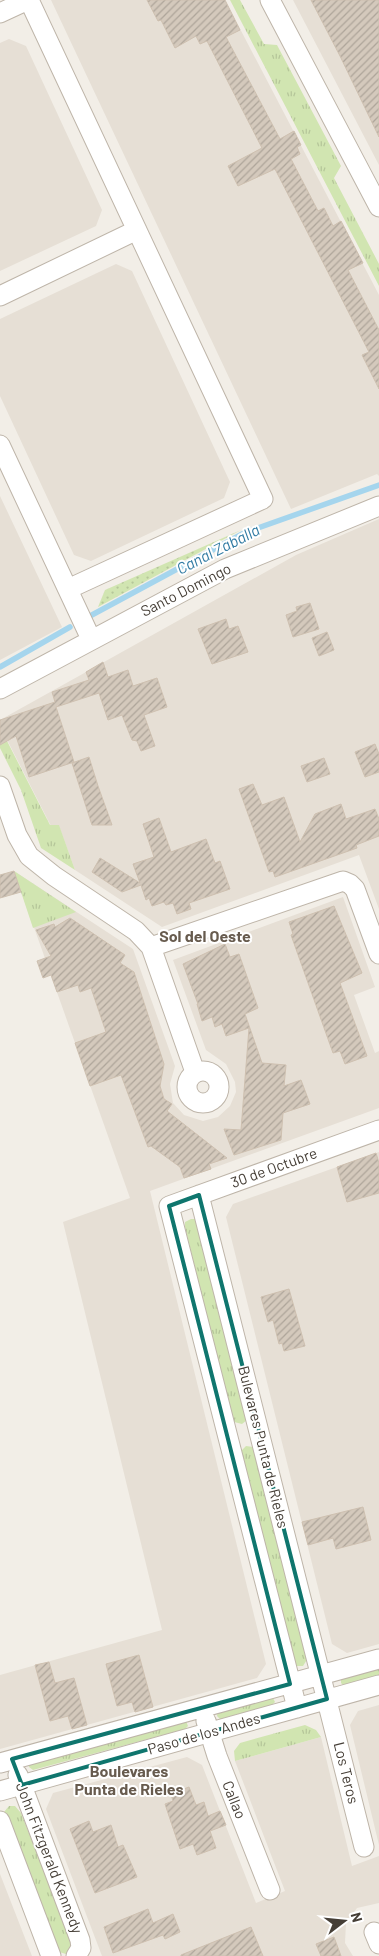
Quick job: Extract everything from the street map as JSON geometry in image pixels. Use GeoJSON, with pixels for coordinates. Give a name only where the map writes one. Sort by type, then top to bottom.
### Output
{"type":"FeatureCollection","features":[{"type":"Feature","properties":{"kind":"street"},"geometry":{"type":"LineString","coordinates":[[0,13],[28,0],[263,499],[68,589]]}},
{"type":"Feature","properties":{"kind":"street"},"geometry":{"type":"LineString","coordinates":[[270,0],[379,206]]}},
{"type":"Feature","properties":{"kind":"street"},"geometry":{"type":"LineString","coordinates":[[0,296],[137,230]]}},
{"type":"Feature","properties":{"kind":"street"},"geometry":{"type":"LineString","coordinates":[[0,446],[91,639]]}},
{"type":"Feature","properties":{"kind":"street","name":"Santo Domingo"},"geometry":{"type":"LineString","coordinates":[[0,689],[225,569],[379,506]]}},
{"type":"Feature","properties":{"kind":"street"},"geometry":{"type":"LineString","coordinates":[[0,786],[17,835],[29,856],[54,876],[136,931],[152,947],[195,1072]]}},
{"type":"Feature","properties":{"kind":"street"},"geometry":{"type":"LineString","coordinates":[[152,947],[343,881],[355,889],[379,954]]}},
{"type":"Feature","properties":{"kind":"street","name":"30 de Octubre"},"geometry":{"type":"LineString","coordinates":[[169,1206],[379,1130]]}},
{"type":"Feature","properties":{"kind":"street","name":"Bulevares Punta de Rieles"},"geometry":{"type":"LineString","coordinates":[[199,1195],[327,1700]]}},
{"type":"Feature","properties":{"kind":"street","name":"Bulevares Punta de Rieles"},"geometry":{"type":"LineString","coordinates":[[169,1206],[297,1708]]}},
{"type":"Feature","properties":{"kind":"street"},"geometry":{"type":"LineString","coordinates":[[228,1436],[258,1426]]}},
{"type":"Feature","properties":{"kind":"street","name":"Paso de los Andes"},"geometry":{"type":"LineString","coordinates":[[6,1761],[379,1659]]}},
{"type":"Feature","properties":{"kind":"street","name":"Paso de los Andes"},"geometry":{"type":"LineString","coordinates":[[0,1791],[379,1685]]}},
{"type":"Feature","properties":{"kind":"street","name":"Los Teros"},"geometry":{"type":"LineString","coordinates":[[327,1700],[364,1847]]}},
{"type":"Feature","properties":{"kind":"street","name":"Callao"},"geometry":{"type":"LineString","coordinates":[[202,1708],[216,1756],[270,1890]]}},
{"type":"Feature","properties":{"kind":"street","name":"John Fitzgerald Kennedy"},"geometry":{"type":"LineString","coordinates":[[6,1761],[22,1785],[80,1940],[81,1948],[76,1956]]}},
{"type":"Feature","properties":{"kind":"street"},"geometry":{"type":"LineString","coordinates":[[0,1821],[51,1956]]}},
{"type":"Feature","properties":{"kind":"highlighted area"},"geometry":{"type":"Polygon","coordinates":[[[199,1195],[327,1699],[22,1785],[12,1759],[290,1684],[169,1206],[199,1195]]]}},
{"type":"Feature","properties":{"kind":"shaded area"},"geometry":{"type":"Polygon","coordinates":[[[51,0],[225,0],[379,295],[379,476],[377,474],[291,509],[51,0]]]}},
{"type":"Feature","properties":{"kind":"shaded area"},"geometry":{"type":"Polygon","coordinates":[[[293,0],[379,0],[379,165],[367,142],[293,0]]]}},
{"type":"Feature","properties":{"kind":"shaded area"},"geometry":{"type":"Polygon","coordinates":[[[9,39],[26,46],[102,210],[96,226],[0,271],[0,43],[9,39]]]}},
{"type":"Feature","properties":{"kind":"shaded area"},"geometry":{"type":"Polygon","coordinates":[[[116,264],[132,271],[230,482],[224,498],[91,561],[74,555],[0,396],[0,319],[116,264]]]}},
{"type":"Feature","properties":{"kind":"shaded area"},"geometry":{"type":"Polygon","coordinates":[[[0,496],[62,627],[0,660],[0,496]]]}},
{"type":"Feature","properties":{"kind":"shaded area"},"geometry":{"type":"Polygon","coordinates":[[[379,519],[379,909],[359,855],[162,927],[75,870],[59,826],[51,826],[0,726],[0,720],[296,555],[379,519]]]}},
{"type":"Feature","properties":{"kind":"shaded area"},"geometry":{"type":"Polygon","coordinates":[[[14,871],[133,949],[175,1066],[170,1084],[173,1103],[184,1115],[203,1121],[218,1117],[230,1106],[236,1092],[235,1082],[226,1064],[206,1050],[173,960],[343,897],[375,987],[354,995],[375,1053],[379,1051],[379,1108],[150,1191],[266,1664],[257,1678],[0,1749],[0,1675],[162,1630],[63,1222],[130,1198],[14,871]]]}},
{"type":"Feature","properties":{"kind":"shaded area"},"geometry":{"type":"Polygon","coordinates":[[[379,1152],[379,1644],[347,1653],[332,1644],[226,1217],[233,1204],[379,1152]]]}},
{"type":"Feature","properties":{"kind":"shaded area"},"geometry":{"type":"Polygon","coordinates":[[[379,1705],[379,1845],[350,1725],[358,1711],[379,1705]]]}},
{"type":"Feature","properties":{"kind":"shaded area"},"geometry":{"type":"Polygon","coordinates":[[[321,1737],[352,1866],[379,1856],[379,1903],[357,1908],[346,1923],[345,1943],[353,1956],[102,1956],[46,1809],[53,1793],[187,1757],[202,1765],[256,1903],[285,1891],[235,1761],[321,1737]]]}},
{"type":"Feature","properties":{"kind":"shaded area"},"geometry":{"type":"Polygon","coordinates":[[[0,1874],[9,1897],[32,1956],[0,1956],[0,1874]]]}},
{"type":"Feature","properties":{"kind":"green space"},"geometry":{"type":"Polygon","coordinates":[[[230,0],[240,0],[264,44],[277,45],[341,166],[334,178],[379,264],[379,286],[230,0]]]}},
{"type":"Feature","properties":{"kind":"green space"},"geometry":{"type":"Polygon","coordinates":[[[241,530],[98,607],[105,590],[241,530]]]}},
{"type":"Feature","properties":{"kind":"green space"},"geometry":{"type":"Polygon","coordinates":[[[0,738],[7,741],[50,825],[59,825],[75,870],[41,848],[21,790],[0,748],[0,738]]]}},
{"type":"Feature","properties":{"kind":"green space"},"geometry":{"type":"Polygon","coordinates":[[[14,871],[76,912],[33,928],[14,871]]]}},
{"type":"Feature","properties":{"kind":"green space"},"geometry":{"type":"Polygon","coordinates":[[[196,1219],[247,1420],[242,1424],[234,1422],[232,1418],[185,1227],[185,1222],[196,1219]]]}},
{"type":"Feature","properties":{"kind":"green space"},"geometry":{"type":"Polygon","coordinates":[[[246,1446],[253,1447],[308,1658],[303,1666],[294,1666],[241,1451],[246,1446]]]}},
{"type":"Feature","properties":{"kind":"green space"},"geometry":{"type":"Polygon","coordinates":[[[379,1667],[379,1676],[344,1686],[341,1683],[341,1679],[379,1667]]]}},
{"type":"Feature","properties":{"kind":"green space"},"geometry":{"type":"Polygon","coordinates":[[[273,1698],[275,1702],[272,1705],[220,1719],[217,1716],[218,1711],[273,1698]]]}},
{"type":"Feature","properties":{"kind":"green space"},"geometry":{"type":"Polygon","coordinates":[[[186,1721],[188,1726],[185,1729],[33,1770],[29,1767],[29,1763],[186,1721]]]}},
{"type":"Feature","properties":{"kind":"green space"},"geometry":{"type":"Polygon","coordinates":[[[305,1725],[316,1730],[321,1737],[235,1761],[234,1751],[240,1743],[305,1725]]]}},
{"type":"Feature","properties":{"kind":"green space"},"geometry":{"type":"Polygon","coordinates":[[[9,1806],[15,1806],[21,1813],[73,1945],[66,1954],[59,1952],[5,1817],[4,1812],[9,1806]]]}},
{"type":"Feature","properties":{"kind":"building"},"geometry":{"type":"Polygon","coordinates":[[[147,0],[225,0],[240,30],[226,37],[280,139],[294,131],[301,145],[297,147],[300,154],[291,159],[318,211],[324,208],[333,226],[341,221],[363,263],[348,270],[379,330],[379,389],[362,355],[369,352],[275,169],[238,186],[228,166],[262,148],[207,41],[200,44],[196,36],[175,48],[161,20],[158,21],[147,0]]]}},
{"type":"Feature","properties":{"kind":"building"},"geometry":{"type":"Polygon","coordinates":[[[311,0],[379,0],[379,137],[340,56],[311,0]]]}},
{"type":"Feature","properties":{"kind":"building"},"geometry":{"type":"Polygon","coordinates":[[[310,603],[319,629],[293,637],[286,615],[297,611],[296,607],[310,603]]]}},
{"type":"Feature","properties":{"kind":"building"},"geometry":{"type":"Polygon","coordinates":[[[226,619],[229,629],[238,626],[248,652],[212,664],[198,629],[226,619]]]}},
{"type":"Feature","properties":{"kind":"building"},"geometry":{"type":"Polygon","coordinates":[[[327,632],[334,650],[319,656],[312,638],[327,632]]]}},
{"type":"Feature","properties":{"kind":"building"},"geometry":{"type":"Polygon","coordinates":[[[103,662],[108,677],[128,670],[133,686],[157,678],[167,707],[144,715],[155,746],[141,751],[137,741],[132,740],[122,715],[108,720],[99,693],[56,707],[74,762],[29,777],[16,736],[0,745],[0,720],[55,702],[52,692],[89,680],[86,672],[103,662]]]}},
{"type":"Feature","properties":{"kind":"building"},"geometry":{"type":"Polygon","coordinates":[[[375,744],[379,754],[379,772],[365,777],[355,752],[375,744]]]}},
{"type":"Feature","properties":{"kind":"building"},"geometry":{"type":"Polygon","coordinates":[[[89,757],[112,825],[92,825],[72,763],[89,757]]]}},
{"type":"Feature","properties":{"kind":"building"},"geometry":{"type":"Polygon","coordinates":[[[324,758],[330,774],[307,782],[301,766],[324,758]]]}},
{"type":"Feature","properties":{"kind":"building"},"geometry":{"type":"Polygon","coordinates":[[[253,784],[262,805],[284,797],[300,842],[315,814],[341,804],[346,819],[375,809],[379,819],[379,836],[356,845],[357,848],[275,877],[273,871],[269,872],[239,789],[253,784]]]}},
{"type":"Feature","properties":{"kind":"building"},"geometry":{"type":"Polygon","coordinates":[[[159,818],[171,852],[206,839],[215,863],[220,861],[230,889],[189,903],[191,909],[177,914],[173,903],[166,905],[164,902],[152,906],[149,898],[146,900],[141,885],[122,892],[92,872],[100,858],[140,883],[133,864],[154,857],[143,824],[159,818]]]}},
{"type":"Feature","properties":{"kind":"building"},"geometry":{"type":"Polygon","coordinates":[[[14,871],[21,892],[0,898],[0,875],[14,871]]]}},
{"type":"Feature","properties":{"kind":"building"},"geometry":{"type":"Polygon","coordinates":[[[334,906],[362,973],[340,983],[367,1056],[345,1064],[340,1051],[333,1053],[291,935],[293,934],[289,922],[334,906]]]}},
{"type":"Feature","properties":{"kind":"building"},"geometry":{"type":"Polygon","coordinates":[[[70,918],[125,955],[120,963],[134,972],[164,1064],[160,1086],[164,1099],[172,1104],[167,1111],[227,1158],[209,1164],[211,1169],[184,1178],[180,1167],[151,1146],[148,1147],[121,1075],[90,1086],[75,1043],[106,1032],[91,988],[80,992],[78,985],[57,992],[51,975],[43,978],[37,961],[51,956],[36,930],[54,924],[55,927],[70,918]]]}},
{"type":"Feature","properties":{"kind":"building"},"geometry":{"type":"Polygon","coordinates":[[[225,944],[230,957],[239,954],[258,1008],[245,1014],[262,1063],[286,1065],[284,1086],[301,1080],[310,1104],[283,1113],[281,1140],[234,1155],[224,1129],[241,1130],[249,1028],[226,1036],[222,1024],[215,1027],[212,1017],[202,1021],[198,1004],[183,964],[225,944]]]}},
{"type":"Feature","properties":{"kind":"building"},"geometry":{"type":"Polygon","coordinates":[[[376,1153],[379,1163],[379,1193],[347,1202],[337,1167],[376,1153]]]}},
{"type":"Feature","properties":{"kind":"building"},"geometry":{"type":"Polygon","coordinates":[[[289,1289],[305,1346],[284,1351],[282,1343],[279,1344],[273,1320],[268,1322],[261,1297],[289,1289]]]}},
{"type":"Feature","properties":{"kind":"building"},"geometry":{"type":"Polygon","coordinates":[[[363,1507],[371,1540],[336,1549],[333,1538],[308,1545],[302,1522],[363,1507]]]}},
{"type":"Feature","properties":{"kind":"building"},"geometry":{"type":"Polygon","coordinates":[[[139,1655],[153,1707],[135,1712],[132,1702],[117,1706],[106,1664],[139,1655]]]}},
{"type":"Feature","properties":{"kind":"building"},"geometry":{"type":"Polygon","coordinates":[[[49,1662],[55,1683],[74,1678],[87,1725],[72,1729],[68,1716],[50,1721],[35,1665],[49,1662]]]}},
{"type":"Feature","properties":{"kind":"building"},"geometry":{"type":"Polygon","coordinates":[[[189,1787],[196,1805],[204,1802],[208,1816],[220,1811],[226,1825],[210,1831],[216,1848],[197,1855],[193,1844],[180,1849],[165,1804],[173,1801],[171,1794],[189,1787]]]}},
{"type":"Feature","properties":{"kind":"building"},"geometry":{"type":"Polygon","coordinates":[[[89,1821],[93,1832],[111,1825],[118,1847],[123,1845],[137,1877],[95,1893],[70,1829],[89,1821]]]}},
{"type":"Feature","properties":{"kind":"building"},"geometry":{"type":"Polygon","coordinates":[[[148,1909],[153,1923],[173,1914],[180,1932],[165,1939],[163,1935],[113,1953],[104,1927],[148,1909]]]}},
{"type":"Feature","properties":{"kind":"building"},"geometry":{"type":"Polygon","coordinates":[[[251,1927],[263,1956],[181,1956],[181,1955],[251,1927]]]}},
{"type":"Feature","properties":{"kind":"building"},"geometry":{"type":"Polygon","coordinates":[[[334,1937],[341,1956],[321,1956],[316,1944],[334,1937]]]}},
{"type":"Feature","properties":{"kind":"waterway","name":"Canal Zaballa"},"geometry":{"type":"LineString","coordinates":[[90,616],[244,533],[379,485]]}},
{"type":"Feature","properties":{"kind":"waterway","name":"Canal Zaballa"},"geometry":{"type":"LineString","coordinates":[[0,667],[70,627]]}},
{"type":"Feature","properties":{"kind":"district","name":"Sol del Oeste"},"geometry":{"type":"Point","coordinates":[205,936]}},
{"type":"Feature","properties":{"kind":"district","name":"Boulevares Punta de Rieles"},"geometry":{"type":"Point","coordinates":[129,1780]}}]}
